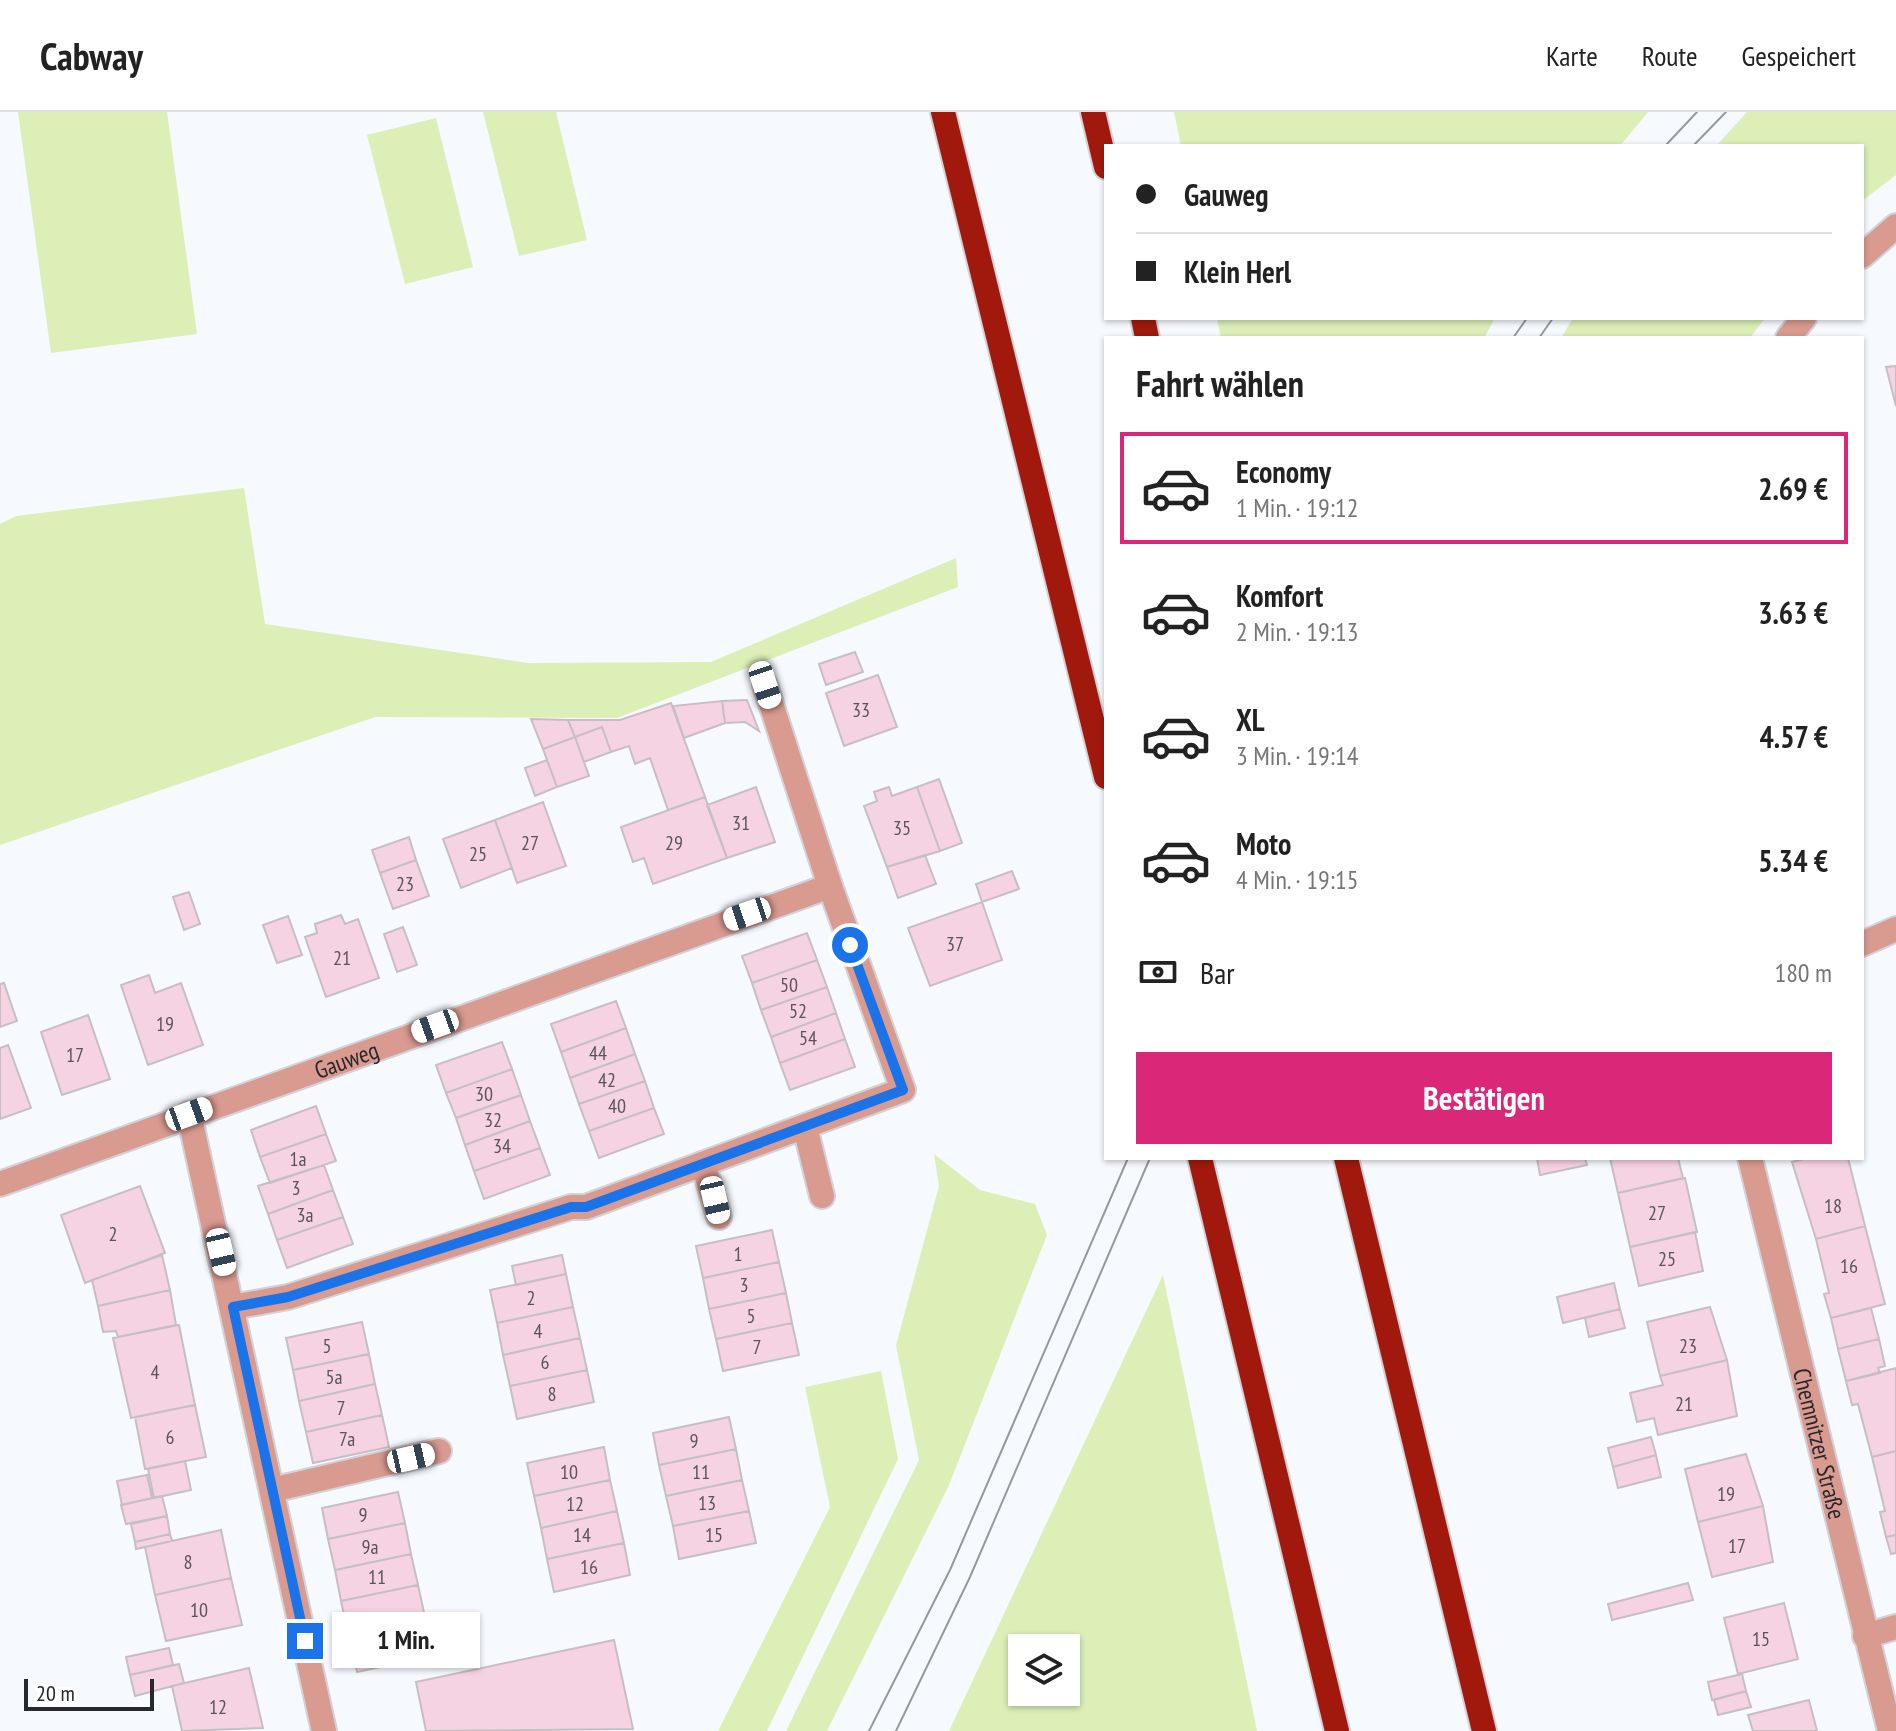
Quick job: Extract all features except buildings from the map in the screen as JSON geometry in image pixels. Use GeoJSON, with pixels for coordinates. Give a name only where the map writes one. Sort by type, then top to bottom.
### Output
{"type":"FeatureCollection","features":[{"type":"Feature","properties":{"kind":"highway"},"geometry":{"type":"LineString","coordinates":[[943,112],[1104,769]]}},
{"type":"Feature","properties":{"kind":"highway"},"geometry":{"type":"LineString","coordinates":[[1093,112],[1104,159]]}},
{"type":"Feature","properties":{"kind":"highway"},"geometry":{"type":"LineString","coordinates":[[1200,1160],[1337,1731]]}},
{"type":"Feature","properties":{"kind":"highway"},"geometry":{"type":"LineString","coordinates":[[1346,1160],[1484,1731]]}},
{"type":"Feature","properties":{"kind":"street"},"geometry":{"type":"LineString","coordinates":[[1864,254],[1896,226]]}},
{"type":"Feature","properties":{"kind":"street"},"geometry":{"type":"LineString","coordinates":[[1790,336],[1802,320]]}},
{"type":"Feature","properties":{"kind":"street"},"geometry":{"type":"LineString","coordinates":[[233,1307],[288,1297],[571,1207],[586,1207],[903,1090],[830,886],[765,685]]}},
{"type":"Feature","properties":{"kind":"street","name":"Gauweg"},"geometry":{"type":"LineString","coordinates":[[0,1184],[830,886]]}},
{"type":"Feature","properties":{"kind":"street"},"geometry":{"type":"LineString","coordinates":[[1864,943],[1896,929]]}},
{"type":"Feature","properties":{"kind":"street"},"geometry":{"type":"LineString","coordinates":[[189,1114],[324,1731]]}},
{"type":"Feature","properties":{"kind":"street"},"geometry":{"type":"LineString","coordinates":[[805,1127],[822,1196]]}},
{"type":"Feature","properties":{"kind":"street","name":"Chemnitzer Straße"},"geometry":{"type":"LineString","coordinates":[[1750,1160],[1890,1731]]}},
{"type":"Feature","properties":{"kind":"street"},"geometry":{"type":"LineString","coordinates":[[703,1164],[719,1217]]}},
{"type":"Feature","properties":{"kind":"street"},"geometry":{"type":"LineString","coordinates":[[272,1490],[439,1451]]}},
{"type":"Feature","properties":{"kind":"street"},"geometry":{"type":"LineString","coordinates":[[1865,1636],[1896,1627]]}},
{"type":"Feature","properties":{"kind":"green space"},"geometry":{"type":"Polygon","coordinates":[[[18,112],[167,112],[197,334],[51,353],[18,112]]]}},
{"type":"Feature","properties":{"kind":"green space"},"geometry":{"type":"Polygon","coordinates":[[[483,112],[556,112],[587,240],[519,256],[483,112]]]}},
{"type":"Feature","properties":{"kind":"green space"},"geometry":{"type":"Polygon","coordinates":[[[1174,112],[1648,112],[1622,144],[1181,144],[1174,112]]]}},
{"type":"Feature","properties":{"kind":"green space"},"geometry":{"type":"Polygon","coordinates":[[[1747,112],[1896,112],[1896,175],[1864,199],[1864,144],[1718,144],[1747,112]]]}},
{"type":"Feature","properties":{"kind":"green space"},"geometry":{"type":"Polygon","coordinates":[[[436,118],[473,267],[405,284],[367,135],[436,118]]]}},
{"type":"Feature","properties":{"kind":"green space"},"geometry":{"type":"Polygon","coordinates":[[[1217,320],[1494,320],[1485,336],[1221,336],[1217,320]]]}},
{"type":"Feature","properties":{"kind":"green space"},"geometry":{"type":"Polygon","coordinates":[[[1572,320],[1764,320],[1752,336],[1562,336],[1572,320]]]}},
{"type":"Feature","properties":{"kind":"green space"},"geometry":{"type":"Polygon","coordinates":[[[244,488],[265,624],[528,663],[711,662],[956,558],[958,587],[617,718],[375,717],[0,845],[0,524],[16,516],[244,488]]]}},
{"type":"Feature","properties":{"kind":"green space"},"geometry":{"type":"Polygon","coordinates":[[[934,1154],[980,1190],[1035,1204],[1047,1235],[949,1485],[827,1731],[786,1731],[919,1460],[896,1345],[939,1186],[934,1154]]]}},
{"type":"Feature","properties":{"kind":"green space"},"geometry":{"type":"Polygon","coordinates":[[[1163,1275],[1257,1731],[949,1731],[1163,1275]]]}},
{"type":"Feature","properties":{"kind":"green space"},"geometry":{"type":"Polygon","coordinates":[[[881,1371],[898,1459],[767,1731],[718,1731],[830,1507],[805,1387],[881,1371]]]}},
{"type":"Feature","properties":{"kind":"tram line"},"geometry":{"type":"LineString","coordinates":[[1667,144],[1697,112]]}},
{"type":"Feature","properties":{"kind":"tram line"},"geometry":{"type":"LineString","coordinates":[[1695,144],[1726,112]]}},
{"type":"Feature","properties":{"kind":"tram line"},"geometry":{"type":"LineString","coordinates":[[1514,336],[1526,320]]}},
{"type":"Feature","properties":{"kind":"tram line"},"geometry":{"type":"LineString","coordinates":[[1540,336],[1552,320]]}},
{"type":"Feature","properties":{"kind":"tram line"},"geometry":{"type":"LineString","coordinates":[[869,1731],[950,1570],[1127,1160]]}},
{"type":"Feature","properties":{"kind":"tram line"},"geometry":{"type":"LineString","coordinates":[[896,1731],[970,1577],[1149,1160]]}},
{"type":"Feature","properties":{"kind":"route"},"geometry":{"type":"LineString","coordinates":[[305,1641],[233,1307],[288,1297],[571,1207],[586,1207],[903,1090],[850,945]]}}]}
